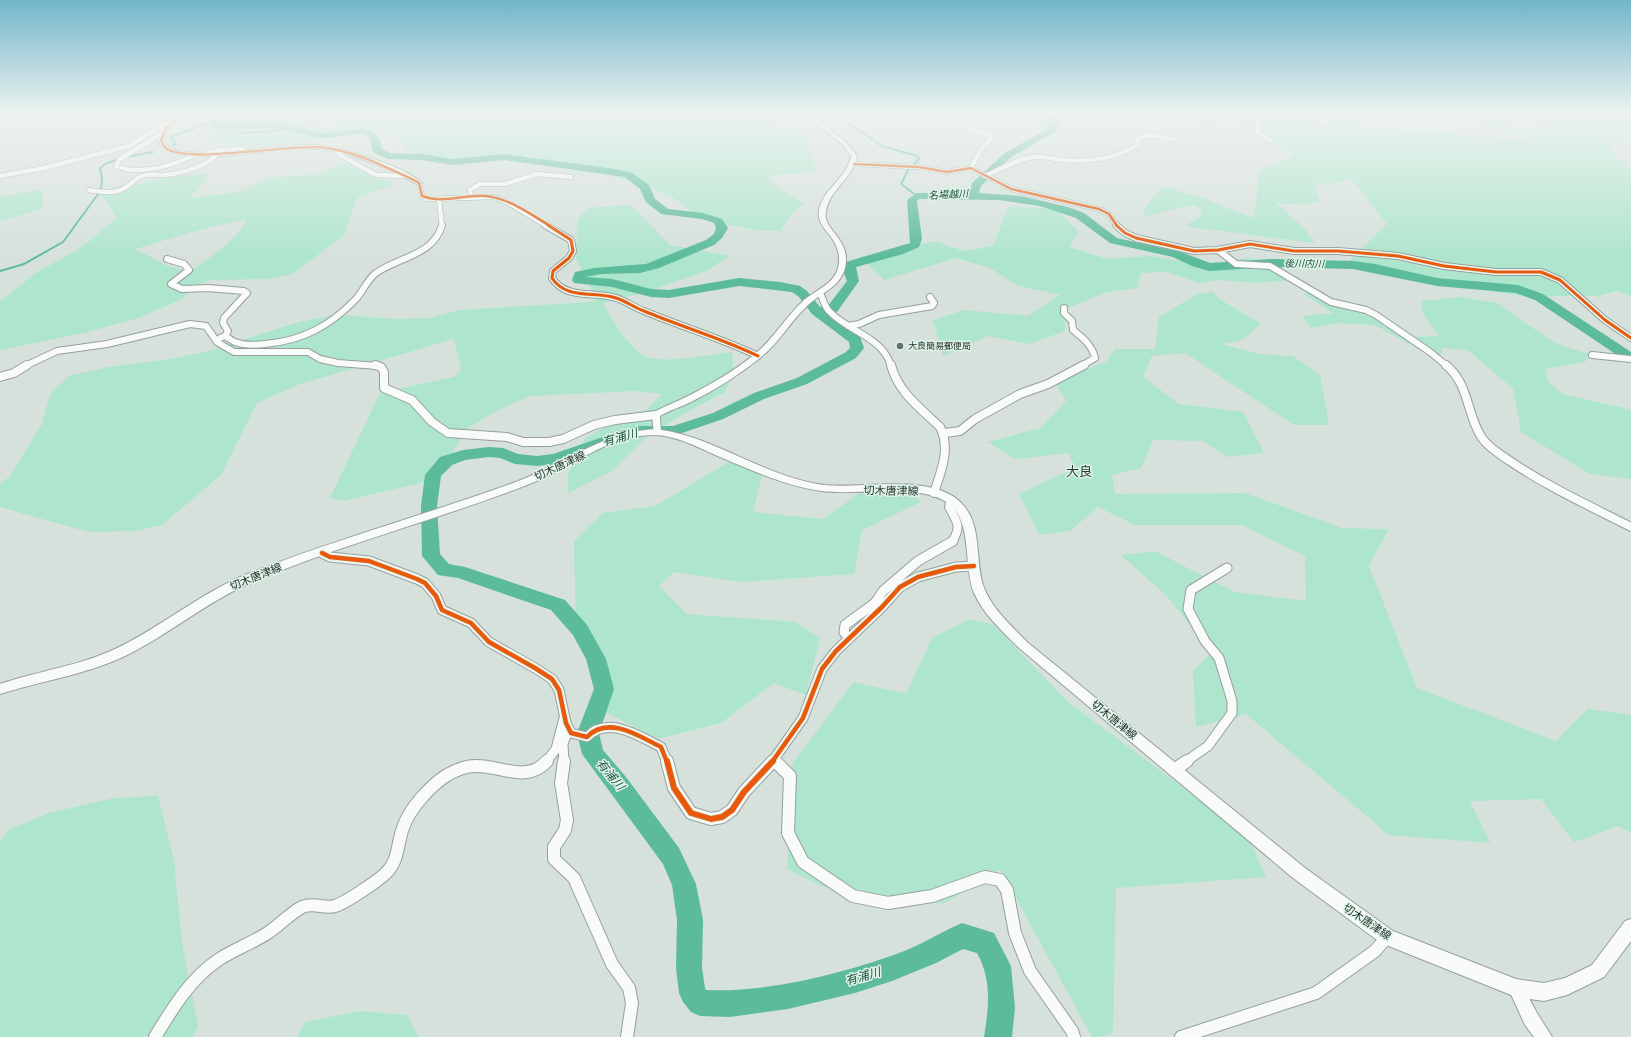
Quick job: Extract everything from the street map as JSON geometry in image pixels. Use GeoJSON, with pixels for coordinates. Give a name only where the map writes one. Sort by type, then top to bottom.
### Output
{"type":"FeatureCollection","features":[{"type":"Feature","properties":{"kind":"main road","name":"切木唐津線"},"geometry":{"type":"LineString","coordinates":[[0,689],[19,682],[55,676],[88,666],[119,653],[222,591],[262,574],[479,500],[543,475],[619,437],[656,430],[690,441],[800,484],[851,490],[909,489],[934,493],[951,500],[963,511],[968,523],[977,585],[989,608],[1023,645],[1299,873],[1387,937],[1516,988],[1544,992],[1567,986],[1598,971],[1631,926]]}},
{"type":"Feature","properties":{"kind":"street"},"geometry":{"type":"LineString","coordinates":[[0,176],[70,161]]}},
{"type":"Feature","properties":{"kind":"street"},"geometry":{"type":"LineString","coordinates":[[118,161],[116,166],[128,169],[146,168],[180,161]]}},
{"type":"Feature","properties":{"kind":"street"},"geometry":{"type":"LineString","coordinates":[[89,190],[106,193],[114,192],[127,187],[138,177],[151,174],[173,174],[209,161]]}},
{"type":"Feature","properties":{"kind":"street"},"geometry":{"type":"LineString","coordinates":[[352,161],[376,175],[385,177],[407,176]]}},
{"type":"Feature","properties":{"kind":"street"},"geometry":{"type":"LineString","coordinates":[[369,161],[407,176],[420,183],[422,196],[427,199],[439,200],[487,196],[508,203],[571,240],[573,251],[569,258],[552,271],[552,278],[557,286],[565,291],[616,298],[642,311],[732,342],[758,356]]}},
{"type":"Feature","properties":{"kind":"street"},"geometry":{"type":"LineString","coordinates":[[972,169],[976,161]]}},
{"type":"Feature","properties":{"kind":"street"},"geometry":{"type":"LineString","coordinates":[[984,175],[1018,161]]}},
{"type":"Feature","properties":{"kind":"street"},"geometry":{"type":"LineString","coordinates":[[0,377],[14,373],[41,357],[57,351],[107,344],[184,325],[199,324],[206,326],[224,349],[234,352],[308,352],[320,358],[338,363],[374,365],[381,367],[384,372],[382,382],[384,388],[412,400],[440,429],[448,433],[507,438],[535,443],[549,442],[563,439],[594,425],[615,420],[656,416],[728,376],[758,356],[780,335],[805,302],[834,284],[840,275],[843,256],[842,246],[824,221],[822,212],[825,204],[854,164],[918,167],[947,172],[972,169],[1011,189],[1099,209],[1109,214],[1118,227],[1125,233],[1136,238],[1194,251],[1218,250],[1250,244],[1294,251],[1338,251],[1398,256],[1444,266],[1496,272],[1520,270],[1541,272],[1560,280],[1605,320],[1631,338]]}},
{"type":"Feature","properties":{"kind":"street"},"geometry":{"type":"LineString","coordinates":[[472,197],[470,190],[480,184],[505,184],[537,174],[571,177]]}},
{"type":"Feature","properties":{"kind":"street"},"geometry":{"type":"LineString","coordinates":[[225,336],[230,337],[233,342],[244,344],[286,342],[308,336],[343,313],[360,296],[374,275],[423,250],[433,240],[442,225],[439,200]]}},
{"type":"Feature","properties":{"kind":"street"},"geometry":{"type":"LineString","coordinates":[[1218,250],[1231,260],[1270,266],[1331,302],[1366,310],[1376,315],[1430,352],[1455,373],[1464,390],[1482,438],[1494,450],[1534,477],[1631,527]]}},
{"type":"Feature","properties":{"kind":"street"},"geometry":{"type":"LineString","coordinates":[[167,259],[184,264],[189,270],[171,284],[182,289],[208,288],[244,291],[247,293],[224,318],[223,322],[228,331],[225,336],[216,340]]}},
{"type":"Feature","properties":{"kind":"street"},"geometry":{"type":"LineString","coordinates":[[818,294],[826,308],[848,326],[876,343],[888,355],[894,378],[903,392],[945,433],[946,450],[934,493]]}},
{"type":"Feature","properties":{"kind":"street"},"geometry":{"type":"LineString","coordinates":[[848,326],[859,324],[879,315],[932,306],[934,303],[930,298]]}},
{"type":"Feature","properties":{"kind":"street"},"geometry":{"type":"LineString","coordinates":[[945,433],[960,431],[975,419],[1020,394],[1048,384],[1070,371],[1091,362],[1095,358],[1094,352],[1084,338],[1073,330],[1072,321],[1064,313],[1064,308]]}},
{"type":"Feature","properties":{"kind":"street"},"geometry":{"type":"LineString","coordinates":[[1592,355],[1620,360],[1629,359]]}},
{"type":"Feature","properties":{"kind":"street"},"geometry":{"type":"LineString","coordinates":[[656,416],[656,430]]}},
{"type":"Feature","properties":{"kind":"street"},"geometry":{"type":"LineString","coordinates":[[849,639],[844,632],[845,626],[875,603],[884,591],[918,561],[952,542],[958,532],[958,524],[949,508],[951,500]]}},
{"type":"Feature","properties":{"kind":"street"},"geometry":{"type":"LineString","coordinates":[[322,553],[330,557],[369,561],[425,583],[436,596],[442,610],[467,621],[478,628],[487,641],[510,652],[556,682],[563,698],[569,731],[562,744],[564,769],[561,783],[567,820],[565,830],[554,847],[554,859],[574,878],[612,964],[629,988],[632,1003],[627,1037]]}},
{"type":"Feature","properties":{"kind":"street"},"geometry":{"type":"LineString","coordinates":[[569,731],[582,737],[587,736],[597,729],[612,727],[618,728],[661,747],[668,764],[674,788],[691,813],[711,819],[722,817],[732,810],[744,792],[774,760],[803,718],[822,669],[836,651],[900,587],[918,576],[956,567],[974,566]]}},
{"type":"Feature","properties":{"kind":"street"},"geometry":{"type":"LineString","coordinates":[[1174,770],[1208,746],[1232,713],[1232,701],[1219,658],[1204,641],[1188,608],[1191,590],[1227,568]]}},
{"type":"Feature","properties":{"kind":"street"},"geometry":{"type":"LineString","coordinates":[[155,1037],[168,1016],[202,971],[219,959],[270,932],[299,909],[308,905],[326,907],[336,906],[388,871],[395,860],[403,827],[411,812],[446,776],[461,769],[478,765],[492,766],[517,773],[530,773],[542,767],[554,752],[566,714]]}},
{"type":"Feature","properties":{"kind":"street"},"geometry":{"type":"LineString","coordinates":[[774,760],[790,776],[788,833],[803,862],[852,896],[888,904],[932,896],[985,877],[1000,880],[1007,890],[1015,933],[1030,971],[1072,1031],[1074,1037]]}},
{"type":"Feature","properties":{"kind":"street"},"geometry":{"type":"LineString","coordinates":[[1181,1037],[1316,993],[1375,951],[1387,937]]}},
{"type":"Feature","properties":{"kind":"street"},"geometry":{"type":"LineString","coordinates":[[1516,988],[1531,1019],[1544,1037]]}},
{"type":"Feature","properties":{"kind":"green space"},"geometry":{"type":"Polygon","coordinates":[[[346,161],[362,172],[393,182],[390,186],[357,198],[343,236],[292,274],[267,279],[208,280],[178,301],[138,318],[88,332],[0,350],[0,301],[36,273],[79,249],[117,218],[100,193],[107,189],[199,173],[209,174],[205,181],[190,198],[239,192],[275,177],[320,174],[346,161]],[[247,219],[210,227],[135,249],[170,267],[190,271],[222,248],[236,235],[247,219]]]}},
{"type":"Feature","properties":{"kind":"green space"},"geometry":{"type":"Polygon","coordinates":[[[550,161],[814,161],[815,165],[814,172],[774,175],[768,178],[778,188],[804,203],[793,213],[780,231],[756,230],[701,218],[672,197],[648,187],[598,172],[550,161]]]}},
{"type":"Feature","properties":{"kind":"green space"},"geometry":{"type":"Polygon","coordinates":[[[1281,161],[1622,161],[1631,171],[1631,296],[1617,291],[1598,296],[1525,296],[1380,275],[1353,268],[1350,260],[1387,224],[1351,179],[1330,184],[1314,183],[1319,201],[1306,205],[1276,203],[1303,227],[1315,243],[1184,226],[1202,216],[1200,209],[1194,205],[1176,208],[1145,217],[1143,210],[1162,186],[1203,198],[1253,218],[1261,170],[1281,161]]]}},
{"type":"Feature","properties":{"kind":"green space"},"geometry":{"type":"Polygon","coordinates":[[[40,189],[43,194],[42,209],[0,221],[0,197],[40,189]]]}},
{"type":"Feature","properties":{"kind":"green space"},"geometry":{"type":"Polygon","coordinates":[[[626,205],[634,208],[670,245],[729,256],[706,271],[643,293],[603,303],[615,324],[626,339],[644,356],[651,358],[674,359],[732,352],[734,371],[725,392],[647,436],[612,471],[568,493],[568,475],[585,438],[610,424],[647,409],[663,394],[634,391],[531,396],[496,411],[467,429],[442,469],[428,481],[344,501],[330,498],[380,393],[454,377],[461,370],[454,339],[300,384],[257,403],[221,475],[162,525],[135,531],[88,532],[0,507],[0,484],[10,476],[42,424],[50,394],[69,376],[108,367],[171,359],[208,351],[302,321],[338,315],[396,319],[431,318],[460,310],[591,302],[596,300],[576,258],[577,222],[587,208],[626,205]]]}},
{"type":"Feature","properties":{"kind":"green space"},"geometry":{"type":"Polygon","coordinates":[[[1008,207],[1055,208],[1079,232],[1069,247],[1107,259],[1150,256],[1207,265],[1247,258],[1275,262],[1293,280],[1255,283],[1221,280],[1198,283],[1167,272],[1141,273],[1137,288],[1107,292],[1065,309],[1065,331],[1029,344],[988,336],[943,356],[933,320],[965,310],[1028,316],[1060,295],[1016,285],[990,268],[956,258],[884,280],[860,257],[935,241],[963,251],[993,246],[1008,207]]]}},
{"type":"Feature","properties":{"kind":"green space"},"geometry":{"type":"Polygon","coordinates":[[[1309,289],[1331,305],[1343,309],[1368,311],[1403,337],[1439,336],[1423,314],[1421,301],[1460,297],[1498,303],[1557,344],[1589,354],[1585,362],[1545,369],[1549,383],[1563,394],[1628,409],[1631,411],[1631,479],[1590,474],[1521,432],[1513,389],[1468,350],[1442,348],[1440,361],[1375,325],[1338,323],[1310,328],[1302,316],[1333,313],[1304,294],[1309,289]]]}},
{"type":"Feature","properties":{"kind":"green space"},"geometry":{"type":"Polygon","coordinates":[[[1213,292],[1219,299],[1261,324],[1242,340],[1222,344],[1259,354],[1293,356],[1320,375],[1329,425],[1294,425],[1185,353],[1152,356],[1143,377],[1179,404],[1243,412],[1264,453],[1228,457],[1203,441],[1153,440],[1141,468],[1112,475],[1115,494],[1245,493],[1342,528],[1389,529],[1369,566],[1417,688],[1556,741],[1588,709],[1631,715],[1631,833],[1619,826],[1574,842],[1541,799],[1470,801],[1490,843],[1389,835],[1246,714],[1196,727],[1193,671],[1212,652],[1166,595],[1121,555],[1155,551],[1234,592],[1306,601],[1305,556],[1242,525],[1135,525],[1098,507],[1070,531],[1039,535],[1019,494],[1075,468],[1068,453],[1015,459],[988,442],[1041,428],[1066,401],[1054,380],[1106,362],[1115,349],[1155,349],[1159,317],[1197,294],[1213,292]]]}},
{"type":"Feature","properties":{"kind":"green space"},"geometry":{"type":"Polygon","coordinates":[[[737,457],[762,476],[753,512],[823,519],[860,493],[905,487],[921,502],[862,530],[854,574],[741,582],[674,572],[659,586],[687,614],[796,622],[820,638],[806,695],[774,683],[721,723],[658,739],[602,710],[605,680],[576,642],[574,541],[603,513],[655,506],[737,457]]]}},
{"type":"Feature","properties":{"kind":"green space"},"geometry":{"type":"Polygon","coordinates":[[[969,619],[994,625],[1067,701],[1248,836],[1266,877],[1116,888],[1113,1033],[1100,1037],[1092,1037],[1000,869],[945,903],[857,903],[787,869],[793,763],[854,682],[906,694],[932,638],[969,619]]]}},
{"type":"Feature","properties":{"kind":"green space"},"geometry":{"type":"Polygon","coordinates":[[[158,796],[174,861],[182,943],[198,1026],[193,1037],[0,1037],[0,842],[9,830],[49,813],[114,798],[158,796]]]}},
{"type":"Feature","properties":{"kind":"green space"},"geometry":{"type":"Polygon","coordinates":[[[359,1011],[407,1015],[418,1037],[298,1037],[305,1022],[359,1011]]]}},
{"type":"Feature","properties":{"kind":"waterway"},"geometry":{"type":"LineString","coordinates":[[0,271],[24,264],[63,242],[101,190],[102,179],[100,168],[112,161]]}},
{"type":"Feature","properties":{"kind":"waterway","name":"有浦川"},"geometry":{"type":"LineString","coordinates":[[449,161],[459,161]]}},
{"type":"Feature","properties":{"kind":"waterway","name":"有浦川"},"geometry":{"type":"LineString","coordinates":[[537,161],[628,175],[645,187],[650,200],[665,212],[703,216],[718,221],[722,228],[714,240],[659,264],[640,269],[594,271],[579,275],[578,280],[612,283],[651,293],[669,294],[739,282],[780,286],[796,289],[803,294],[817,311]]}},
{"type":"Feature","properties":{"kind":"waterway"},"geometry":{"type":"LineString","coordinates":[[917,161],[908,170],[901,184],[917,196]]}},
{"type":"Feature","properties":{"kind":"waterway","name":"名場越川"},"geometry":{"type":"LineString","coordinates":[[970,196],[976,190],[976,185],[1001,161]]}},
{"type":"Feature","properties":{"kind":"waterway","name":"後川内川"},"geometry":{"type":"LineString","coordinates":[[817,311],[832,309],[853,281],[850,273],[850,265],[866,259],[907,249],[915,245],[916,239],[912,200],[917,196],[999,196],[1032,201],[1074,213],[1085,219],[1104,235],[1114,241],[1177,254],[1209,267],[1272,263],[1353,265],[1375,268],[1404,276],[1437,282],[1518,289],[1539,297],[1631,358]]}},
{"type":"Feature","properties":{"kind":"waterway","name":"有浦川"},"geometry":{"type":"LineString","coordinates":[[817,311],[855,340],[857,348],[851,355],[802,381],[759,396],[718,416],[674,431],[635,431],[555,459],[537,461],[515,459],[503,453],[489,452],[463,455],[446,461],[433,475],[429,506],[431,556],[444,570],[459,572],[558,605],[580,630],[596,659],[604,689],[588,733],[593,754],[618,784],[671,856],[684,884],[690,920],[689,968],[692,993],[700,1003],[715,1004],[745,1002],[788,995],[837,984],[892,968],[927,954],[962,936],[985,942],[998,966],[1002,1008],[998,1037]]}},
{"type":"Feature","properties":{"kind":"cycle path"},"geometry":{"type":"LineString","coordinates":[[372,161],[419,183],[422,196],[429,199],[445,200],[478,196],[494,197],[517,207],[554,228],[571,240],[573,251],[569,258],[553,271],[552,278],[557,286],[565,291],[616,298],[643,311],[732,343],[758,356]]}},
{"type":"Feature","properties":{"kind":"cycle path"},"geometry":{"type":"LineString","coordinates":[[854,164],[919,167],[947,172],[971,168],[1011,189],[1099,209],[1109,214],[1118,227],[1125,233],[1136,238],[1194,251],[1218,250],[1250,244],[1294,251],[1338,251],[1398,256],[1444,266],[1496,272],[1541,272],[1560,280],[1605,320],[1631,338]]}},
{"type":"Feature","properties":{"kind":"cycle path"},"geometry":{"type":"LineString","coordinates":[[322,553],[330,557],[369,561],[425,583],[436,596],[442,610],[471,623],[489,642],[552,679],[559,690],[563,703],[566,723],[571,733],[587,737],[596,730],[604,727],[612,727],[629,732],[661,747],[668,764],[674,788],[691,813],[711,819],[722,817],[732,810],[744,792],[774,760],[803,718],[822,669],[836,651],[882,607],[900,587],[918,577],[956,567],[974,566]]}},
{"type":"Feature","properties":{"kind":"place","name":"大良簡易郵便局"},"geometry":{"type":"Point","coordinates":[900,346]}},
{"type":"Feature","properties":{"kind":"district","name":"大良"},"geometry":{"type":"Point","coordinates":[1079,472]}}]}
